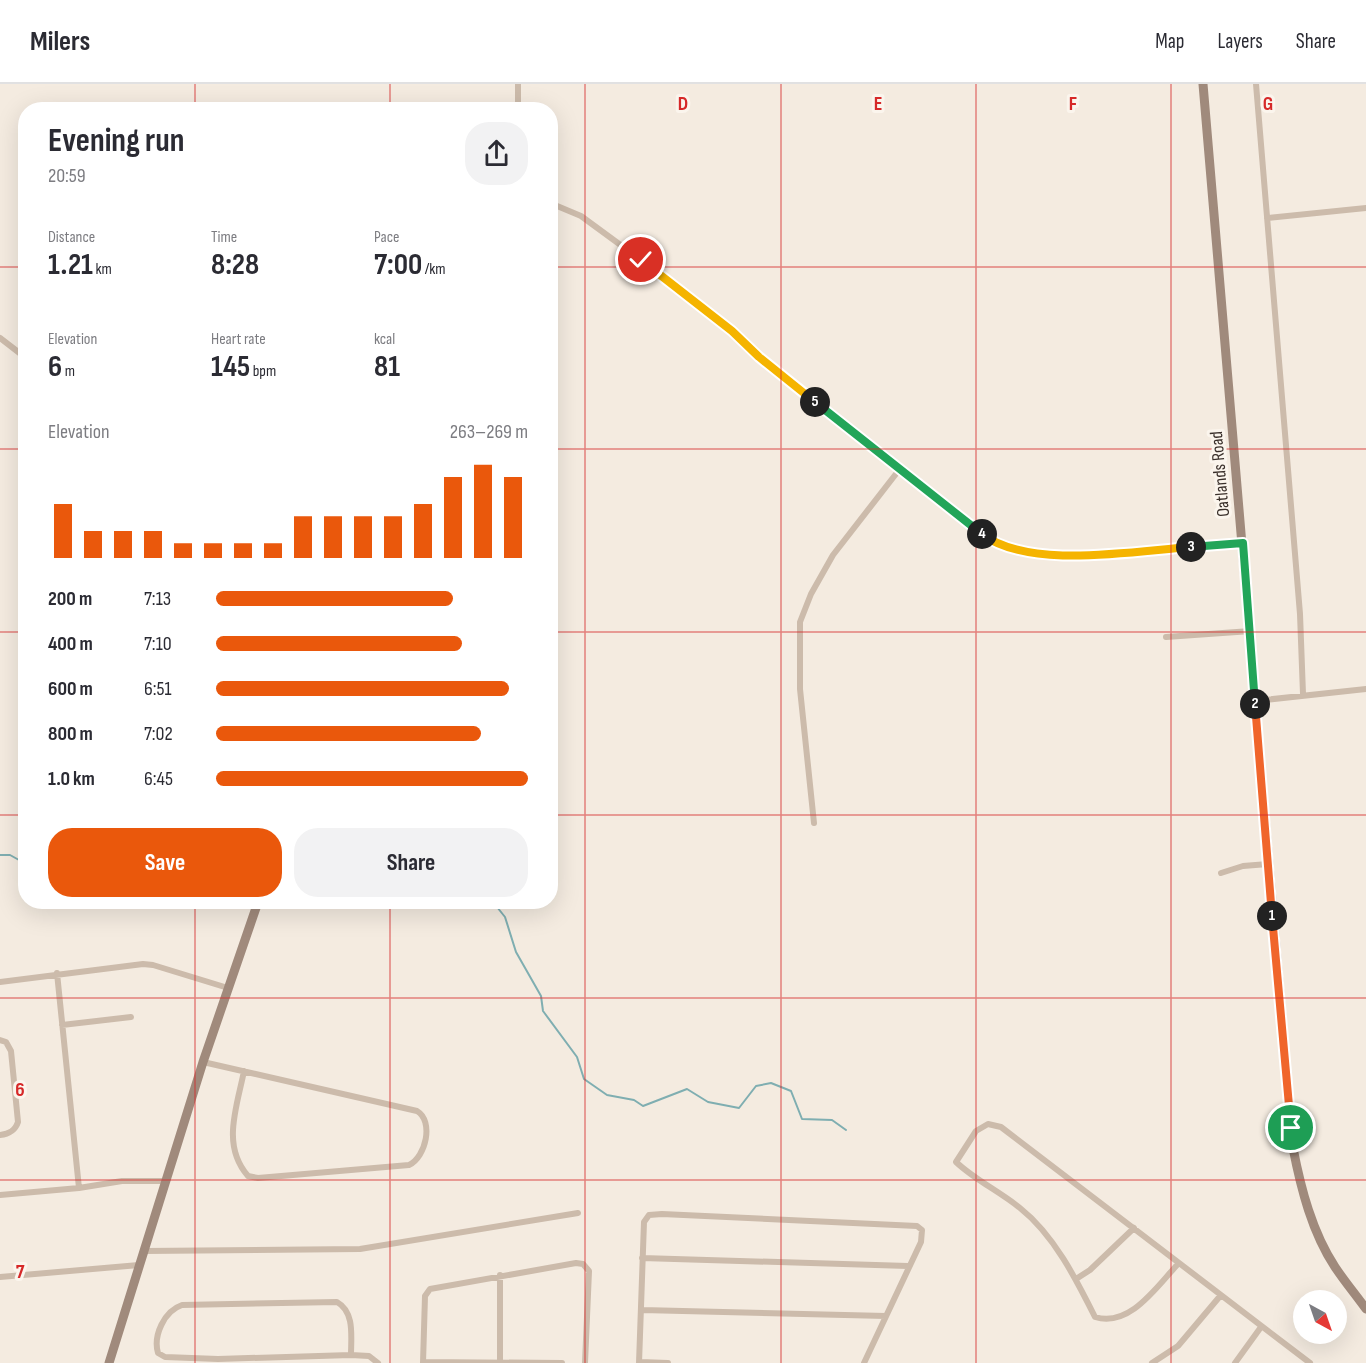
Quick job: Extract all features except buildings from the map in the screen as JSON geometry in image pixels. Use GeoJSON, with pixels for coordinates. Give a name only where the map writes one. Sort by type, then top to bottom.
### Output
{"type":"FeatureCollection","features":[{"type":"Feature","properties":{"kind":"street"},"geometry":{"type":"LineString","coordinates":[[518,84],[518,102]]}},
{"type":"Feature","properties":{"kind":"street","name":"Oatlands Road"},"geometry":{"type":"LineString","coordinates":[[1203,84],[1251,632],[1291,1128],[1302,1190],[1320,1239],[1329,1257],[1366,1309]]}},
{"type":"Feature","properties":{"kind":"street"},"geometry":{"type":"LineString","coordinates":[[1256,84],[1300,614],[1303,694]]}},
{"type":"Feature","properties":{"kind":"street"},"geometry":{"type":"LineString","coordinates":[[558,206],[581,216],[641,260],[732,331],[759,357],[899,470],[989,539],[1002,546],[1037,553],[1071,556],[1243,543]]}},
{"type":"Feature","properties":{"kind":"street"},"geometry":{"type":"LineString","coordinates":[[1267,218],[1366,208]]}},
{"type":"Feature","properties":{"kind":"street"},"geometry":{"type":"LineString","coordinates":[[0,338],[18,352]]}},
{"type":"Feature","properties":{"kind":"street"},"geometry":{"type":"LineString","coordinates":[[814,823],[800,689],[800,622],[811,594],[833,555],[899,470]]}},
{"type":"Feature","properties":{"kind":"street"},"geometry":{"type":"LineString","coordinates":[[1166,637],[1251,632]]}},
{"type":"Feature","properties":{"kind":"street"},"geometry":{"type":"LineString","coordinates":[[1255,701],[1303,694],[1366,689]]}},
{"type":"Feature","properties":{"kind":"street"},"geometry":{"type":"LineString","coordinates":[[1221,873],[1243,866],[1268,864]]}},
{"type":"Feature","properties":{"kind":"street"},"geometry":{"type":"LineString","coordinates":[[109,1363],[203,1062],[256,909]]}},
{"type":"Feature","properties":{"kind":"street"},"geometry":{"type":"LineString","coordinates":[[0,981],[142,963],[228,988]]}},
{"type":"Feature","properties":{"kind":"street"},"geometry":{"type":"LineString","coordinates":[[57,973],[80,1188]]}},
{"type":"Feature","properties":{"kind":"street"},"geometry":{"type":"LineString","coordinates":[[62,1026],[131,1017]]}},
{"type":"Feature","properties":{"kind":"street"},"geometry":{"type":"LineString","coordinates":[[0,1040],[6,1042],[11,1051],[18,1122],[12,1132],[0,1135]]}},
{"type":"Feature","properties":{"kind":"street"},"geometry":{"type":"LineString","coordinates":[[203,1062],[244,1071],[417,1111],[426,1119],[427,1128],[418,1159],[410,1165],[258,1178],[248,1176],[234,1149],[232,1136],[244,1071]]}},
{"type":"Feature","properties":{"kind":"street"},"geometry":{"type":"LineString","coordinates":[[1178,1264],[1136,1308],[1106,1320],[1095,1317],[1076,1280],[1051,1242],[1022,1209],[956,1162],[976,1131],[988,1124],[1001,1127],[1261,1328],[1310,1363]]}},
{"type":"Feature","properties":{"kind":"street"},"geometry":{"type":"LineString","coordinates":[[0,1195],[80,1188],[122,1181],[167,1181]]}},
{"type":"Feature","properties":{"kind":"street"},"geometry":{"type":"LineString","coordinates":[[144,1251],[360,1250],[578,1213]]}},
{"type":"Feature","properties":{"kind":"street"},"geometry":{"type":"LineString","coordinates":[[668,1363],[640,1362],[644,1222],[649,1215],[912,1224],[921,1228],[923,1234],[864,1363]]}},
{"type":"Feature","properties":{"kind":"street"},"geometry":{"type":"LineString","coordinates":[[1076,1280],[1090,1270],[1134,1228]]}},
{"type":"Feature","properties":{"kind":"street"},"geometry":{"type":"LineString","coordinates":[[642,1258],[908,1266]]}},
{"type":"Feature","properties":{"kind":"street"},"geometry":{"type":"LineString","coordinates":[[562,1363],[423,1362],[427,1292],[434,1287],[500,1275],[576,1263],[583,1264],[590,1275],[585,1363]]}},
{"type":"Feature","properties":{"kind":"street"},"geometry":{"type":"LineString","coordinates":[[0,1277],[139,1265]]}},
{"type":"Feature","properties":{"kind":"street"},"geometry":{"type":"LineString","coordinates":[[500,1275],[500,1362]]}},
{"type":"Feature","properties":{"kind":"street"},"geometry":{"type":"LineString","coordinates":[[1152,1363],[1178,1346],[1221,1295]]}},
{"type":"Feature","properties":{"kind":"street"},"geometry":{"type":"LineString","coordinates":[[351,1355],[348,1312],[337,1302],[182,1305],[173,1308],[167,1314],[156,1345],[158,1353],[165,1357],[218,1361],[351,1355],[369,1356],[378,1363]]}},
{"type":"Feature","properties":{"kind":"street"},"geometry":{"type":"LineString","coordinates":[[642,1310],[886,1316]]}},
{"type":"Feature","properties":{"kind":"street"},"geometry":{"type":"LineString","coordinates":[[1235,1363],[1261,1328]]}},
{"type":"Feature","properties":{"kind":"waterway"},"geometry":{"type":"LineString","coordinates":[[0,855],[10,855],[18,859]]}},
{"type":"Feature","properties":{"kind":"waterway"},"geometry":{"type":"LineString","coordinates":[[499,909],[505,917],[516,952],[541,996],[543,1011],[577,1057],[584,1079],[607,1095],[634,1100],[643,1106],[687,1089],[708,1102],[739,1108],[756,1086],[771,1083],[791,1091],[802,1119],[832,1120],[846,1130]]}},
{"type":"Feature","properties":{"kind":"route"},"geometry":{"type":"LineString","coordinates":[[641,260],[732,331],[759,357],[899,470],[989,539],[1002,546],[1037,553],[1071,556],[1243,543],[1291,1128]]}}]}
